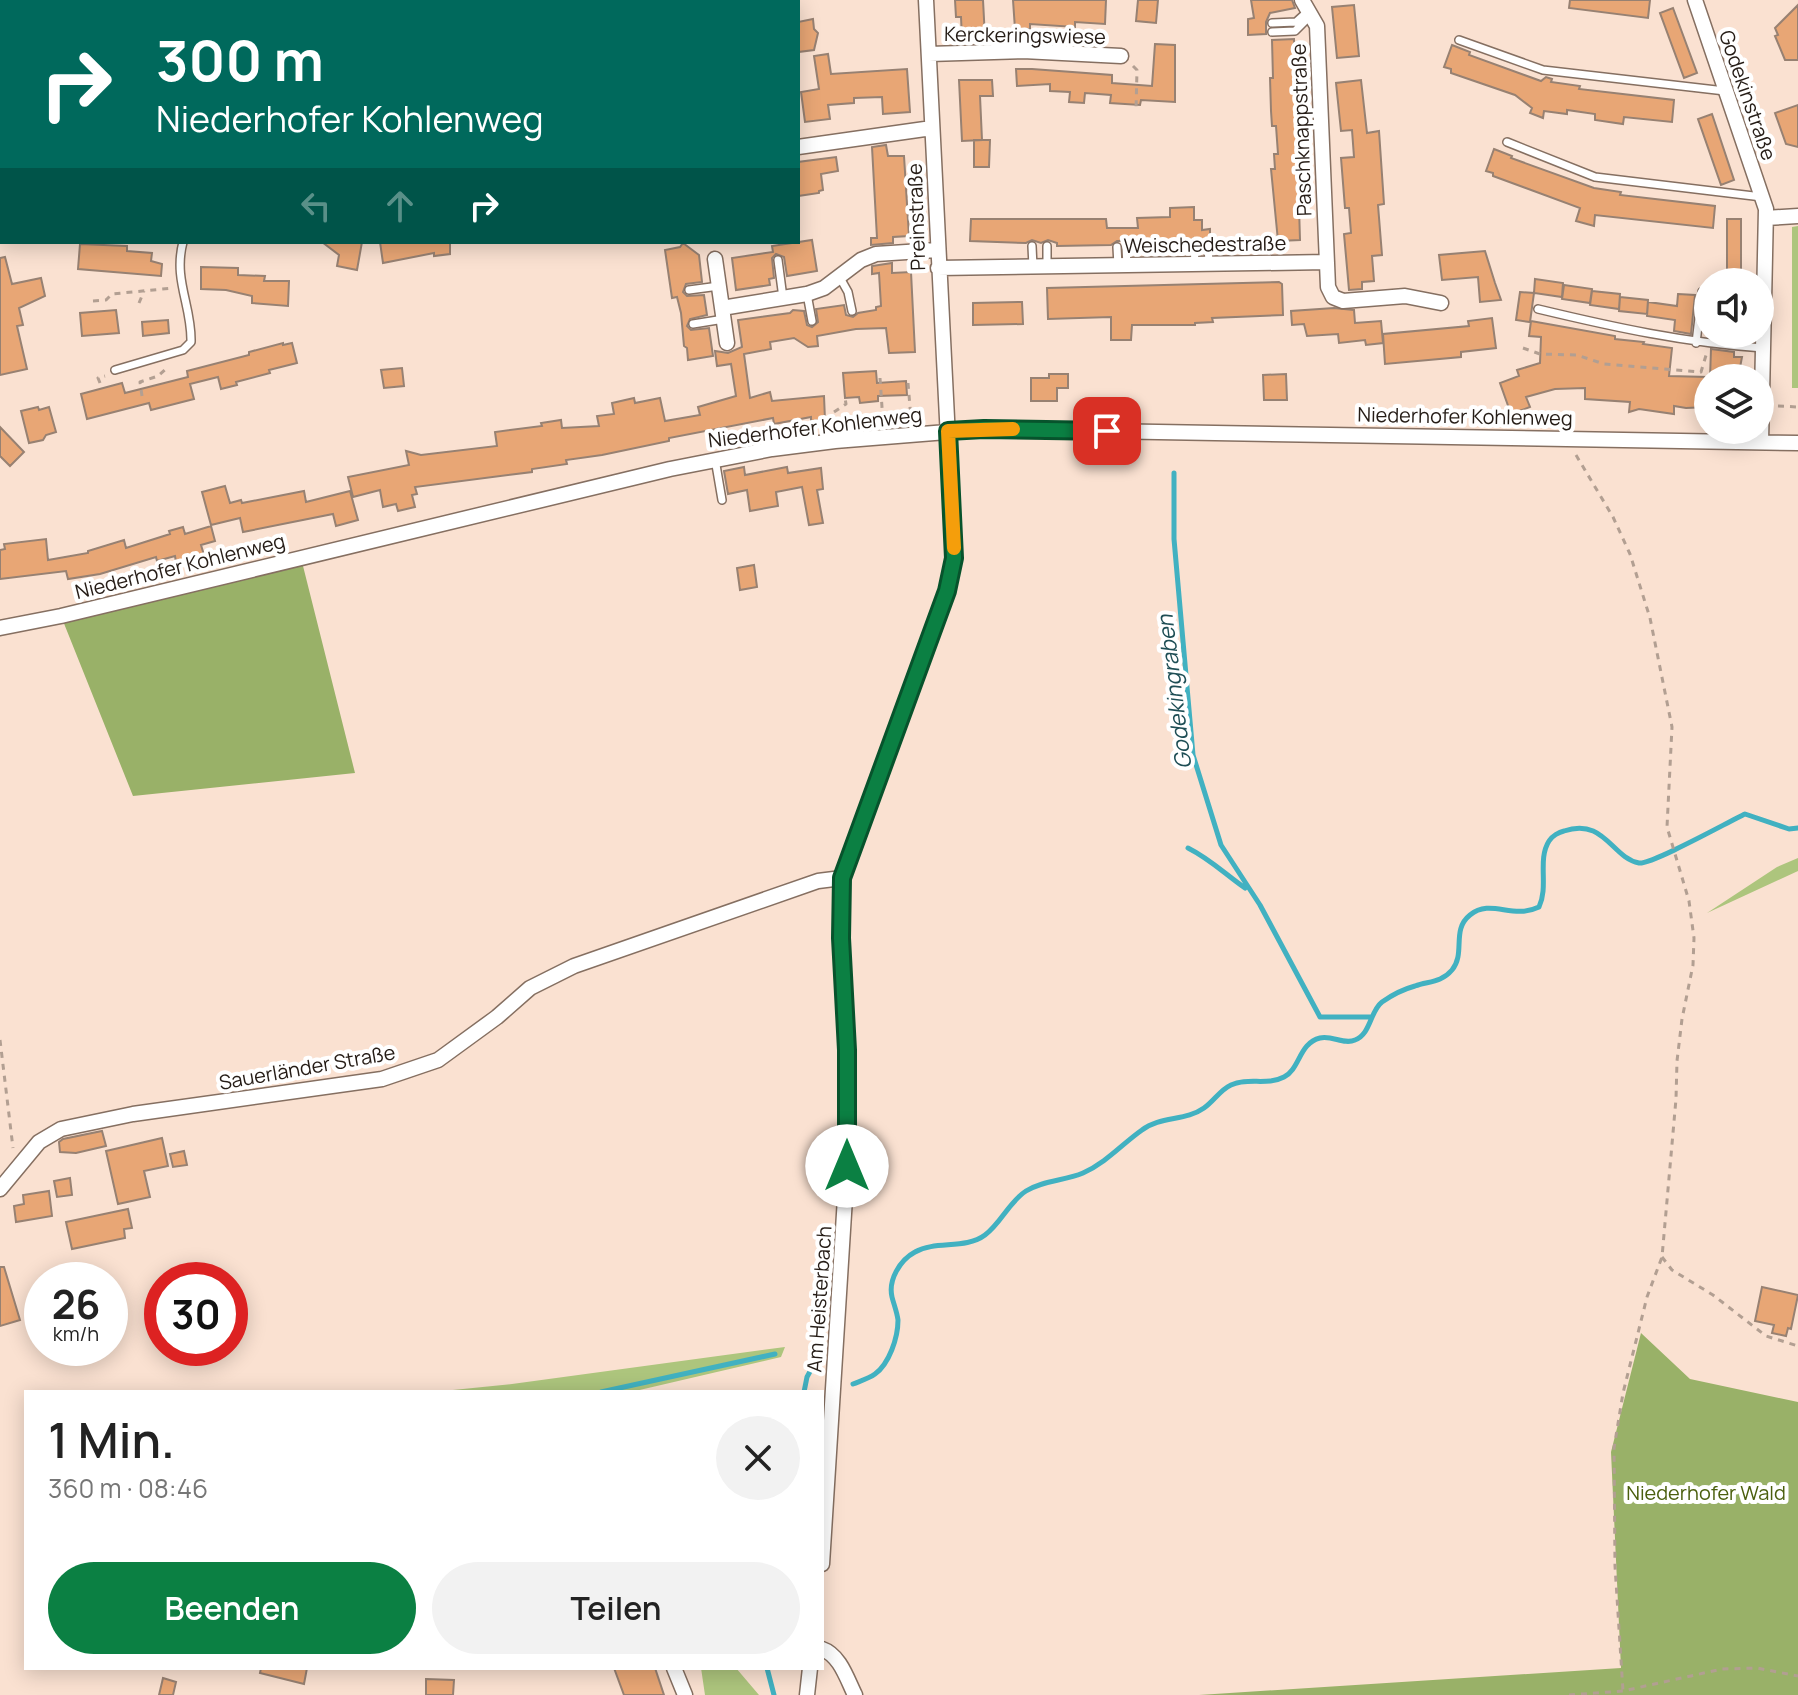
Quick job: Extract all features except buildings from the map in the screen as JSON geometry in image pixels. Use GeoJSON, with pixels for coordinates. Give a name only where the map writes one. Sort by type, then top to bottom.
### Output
{"type":"FeatureCollection","features":[{"type":"Feature","properties":{"kind":"street","name":"Preinstraße"},"geometry":{"type":"LineString","coordinates":[[926,0],[948,431]]}},
{"type":"Feature","properties":{"kind":"street","name":"Godekinstraße"},"geometry":{"type":"LineString","coordinates":[[1695,0],[1762,197],[1766,218],[1763,268]]}},
{"type":"Feature","properties":{"kind":"street","name":"Paschknappstraße"},"geometry":{"type":"LineString","coordinates":[[1306,9],[1317,26],[1327,262]]}},
{"type":"Feature","properties":{"kind":"street","name":"Kerckeringswiese"},"geometry":{"type":"LineString","coordinates":[[929,54],[1023,51],[1121,56]]}},
{"type":"Feature","properties":{"kind":"street"},"geometry":{"type":"LineString","coordinates":[[800,147],[932,128]]}},
{"type":"Feature","properties":{"kind":"street"},"geometry":{"type":"LineString","coordinates":[[1766,218],[1798,216]]}},
{"type":"Feature","properties":{"kind":"street"},"geometry":{"type":"LineString","coordinates":[[723,314],[824,288],[839,275],[876,254],[937,250]]}},
{"type":"Feature","properties":{"kind":"street"},"geometry":{"type":"LineString","coordinates":[[715,259],[727,343]]}},
{"type":"Feature","properties":{"kind":"street","name":"Weischedestraße"},"geometry":{"type":"LineString","coordinates":[[938,268],[1327,262]]}},
{"type":"Feature","properties":{"kind":"street"},"geometry":{"type":"LineString","coordinates":[[1327,262],[1328,287],[1333,297],[1343,301],[1405,296],[1441,303]]}},
{"type":"Feature","properties":{"kind":"street","name":"Godekinstraße"},"geometry":{"type":"LineString","coordinates":[[1763,348],[1763,364]]}},
{"type":"Feature","properties":{"kind":"street","name":"Niederhofer Kohlenweg"},"geometry":{"type":"LineString","coordinates":[[0,628],[715,459],[835,441],[984,429],[1694,441]]}},
{"type":"Feature","properties":{"kind":"street","name":"Am Heisterbach"},"geometry":{"type":"LineString","coordinates":[[824,1532],[847,1166],[842,878],[947,591],[954,558],[948,431]]}},
{"type":"Feature","properties":{"kind":"street","name":"Niederhofer Kohlenweg"},"geometry":{"type":"LineString","coordinates":[[1774,442],[1798,443]]}},
{"type":"Feature","properties":{"kind":"street","name":"Sauerländer Straße"},"geometry":{"type":"LineString","coordinates":[[0,1189],[39,1142],[61,1129],[133,1114],[382,1079],[438,1060],[497,1017],[530,988],[574,966],[818,881],[842,878]]}},
{"type":"Feature","properties":{"kind":"street"},"geometry":{"type":"LineString","coordinates":[[824,1650],[837,1660],[855,1695]]}},
{"type":"Feature","properties":{"kind":"street"},"geometry":{"type":"LineString","coordinates":[[675,1670],[685,1695]]}},
{"type":"Feature","properties":{"kind":"street"},"geometry":{"type":"LineString","coordinates":[[807,1695],[810,1670]]}},
{"type":"Feature","properties":{"kind":"lane"},"geometry":{"type":"LineString","coordinates":[[1272,28],[1296,22],[1306,9]]}},
{"type":"Feature","properties":{"kind":"lane"},"geometry":{"type":"LineString","coordinates":[[1459,40],[1543,70],[1727,92]]}},
{"type":"Feature","properties":{"kind":"lane"},"geometry":{"type":"LineString","coordinates":[[1507,142],[1595,177],[1762,197]]}},
{"type":"Feature","properties":{"kind":"lane"},"geometry":{"type":"LineString","coordinates":[[115,370],[183,350],[191,342],[192,331],[181,288],[179,259],[183,244]]}},
{"type":"Feature","properties":{"kind":"lane"},"geometry":{"type":"LineString","coordinates":[[1194,244],[1202,264]]}},
{"type":"Feature","properties":{"kind":"lane"},"geometry":{"type":"LineString","coordinates":[[1202,264],[1208,244]]}},
{"type":"Feature","properties":{"kind":"lane"},"geometry":{"type":"LineString","coordinates":[[1032,246],[1040,267]]}},
{"type":"Feature","properties":{"kind":"lane"},"geometry":{"type":"LineString","coordinates":[[1040,267],[1047,246]]}},
{"type":"Feature","properties":{"kind":"lane"},"geometry":{"type":"LineString","coordinates":[[1122,247],[1123,266]]}},
{"type":"Feature","properties":{"kind":"lane"},"geometry":{"type":"LineString","coordinates":[[778,260],[783,298]]}},
{"type":"Feature","properties":{"kind":"lane"},"geometry":{"type":"LineString","coordinates":[[839,275],[848,292],[852,311]]}},
{"type":"Feature","properties":{"kind":"lane"},"geometry":{"type":"LineString","coordinates":[[689,290],[719,286]]}},
{"type":"Feature","properties":{"kind":"lane"},"geometry":{"type":"LineString","coordinates":[[807,294],[812,321]]}},
{"type":"Feature","properties":{"kind":"lane"},"geometry":{"type":"LineString","coordinates":[[1538,309],[1694,343]]}},
{"type":"Feature","properties":{"kind":"lane"},"geometry":{"type":"LineString","coordinates":[[693,324],[723,314]]}},
{"type":"Feature","properties":{"kind":"lane"},"geometry":{"type":"LineString","coordinates":[[715,459],[722,500]]}},
{"type":"Feature","properties":{"kind":"path"},"geometry":{"type":"LineString","coordinates":[[1121,56],[1137,70],[1136,110]]}},
{"type":"Feature","properties":{"kind":"path"},"geometry":{"type":"LineString","coordinates":[[93,301],[106,300],[112,294],[181,288]]}},
{"type":"Feature","properties":{"kind":"path"},"geometry":{"type":"LineString","coordinates":[[139,303],[144,291]]}},
{"type":"Feature","properties":{"kind":"path"},"geometry":{"type":"LineString","coordinates":[[1523,348],[1540,354],[1577,355],[1604,364],[1701,372],[1708,348]]}},
{"type":"Feature","properties":{"kind":"path"},"geometry":{"type":"LineString","coordinates":[[142,396],[140,382],[166,371],[170,365],[169,354]]}},
{"type":"Feature","properties":{"kind":"path"},"geometry":{"type":"LineString","coordinates":[[880,378],[883,422]]}},
{"type":"Feature","properties":{"kind":"path"},"geometry":{"type":"LineString","coordinates":[[908,383],[911,419]]}},
{"type":"Feature","properties":{"kind":"path"},"geometry":{"type":"LineString","coordinates":[[834,412],[846,404],[845,398]]}},
{"type":"Feature","properties":{"kind":"path"},"geometry":{"type":"LineString","coordinates":[[1774,406],[1798,407]]}},
{"type":"Feature","properties":{"kind":"path"},"geometry":{"type":"LineString","coordinates":[[769,422],[771,434]]}},
{"type":"Feature","properties":{"kind":"path"},"geometry":{"type":"LineString","coordinates":[[1566,438],[1630,554],[1650,618],[1672,727],[1667,827],[1689,901],[1694,938],[1693,965],[1677,1061],[1662,1257],[1647,1297],[1623,1393],[1614,1448],[1615,1566],[1623,1691]]}},
{"type":"Feature","properties":{"kind":"path"},"geometry":{"type":"LineString","coordinates":[[0,1040],[15,1171]]}},
{"type":"Feature","properties":{"kind":"path"},"geometry":{"type":"LineString","coordinates":[[1662,1257],[1672,1270],[1713,1295],[1766,1336],[1798,1346]]}},
{"type":"Feature","properties":{"kind":"path"},"geometry":{"type":"LineString","coordinates":[[1569,1695],[1623,1691],[1722,1669],[1757,1668],[1798,1676]]}},
{"type":"Feature","properties":{"kind":"green space"},"geometry":{"type":"Polygon","coordinates":[[[1798,226],[1798,388],[1792,388],[1792,227],[1798,226]]]}},
{"type":"Feature","properties":{"kind":"green space"},"geometry":{"type":"Polygon","coordinates":[[[301,558],[355,773],[133,796],[61,616],[301,558]]]}},
{"type":"Feature","properties":{"kind":"green space"},"geometry":{"type":"Polygon","coordinates":[[[1798,858],[1798,871],[1707,913],[1777,867],[1798,858]]]}},
{"type":"Feature","properties":{"kind":"green space","name":"Niederhofer Wald"},"geometry":{"type":"Polygon","coordinates":[[[1641,1333],[1690,1379],[1798,1402],[1798,1695],[1199,1695],[1621,1668],[1611,1452],[1641,1333]]]}},
{"type":"Feature","properties":{"kind":"green space"},"geometry":{"type":"Polygon","coordinates":[[[785,1347],[781,1357],[640,1390],[453,1390],[785,1347]]]}},
{"type":"Feature","properties":{"kind":"green space"},"geometry":{"type":"Polygon","coordinates":[[[701,1670],[738,1670],[759,1695],[705,1695],[701,1670]]]}},
{"type":"Feature","properties":{"kind":"waterway","name":"Godekingraben"},"geometry":{"type":"LineString","coordinates":[[1174,473],[1174,539],[1193,755],[1221,845],[1260,905],[1320,1017],[1372,1017]]}},
{"type":"Feature","properties":{"kind":"waterway"},"geometry":{"type":"LineString","coordinates":[[853,1384],[880,1370],[892,1350],[898,1320],[892,1284],[900,1265],[915,1252],[932,1246],[977,1240],[991,1230],[1026,1191],[1092,1169],[1149,1126],[1197,1112],[1231,1085],[1284,1077],[1313,1041],[1324,1037],[1351,1041],[1360,1037],[1382,1002],[1407,989],[1439,979],[1452,970],[1458,956],[1461,928],[1470,915],[1486,908],[1520,911],[1539,907],[1544,856],[1550,839],[1556,834],[1578,828],[1589,829],[1630,860],[1639,863],[1673,850],[1745,814],[1789,829],[1798,828]]}},
{"type":"Feature","properties":{"kind":"waterway"},"geometry":{"type":"LineString","coordinates":[[1188,848],[1245,888]]}},
{"type":"Feature","properties":{"kind":"waterway"},"geometry":{"type":"LineString","coordinates":[[610,1390],[775,1354]]}},
{"type":"Feature","properties":{"kind":"waterway"},"geometry":{"type":"LineString","coordinates":[[804,1390],[813,1366]]}},
{"type":"Feature","properties":{"kind":"waterway"},"geometry":{"type":"LineString","coordinates":[[768,1670],[774,1695]]}},
{"type":"Feature","properties":{"kind":"slow traffic"},"geometry":{"type":"LineString","coordinates":[[954,548],[948,431],[1013,429]]}},
{"type":"Feature","properties":{"kind":"route"},"geometry":{"type":"LineString","coordinates":[[847,1166],[842,878],[947,591],[954,558],[948,431],[1107,431]]}}]}
